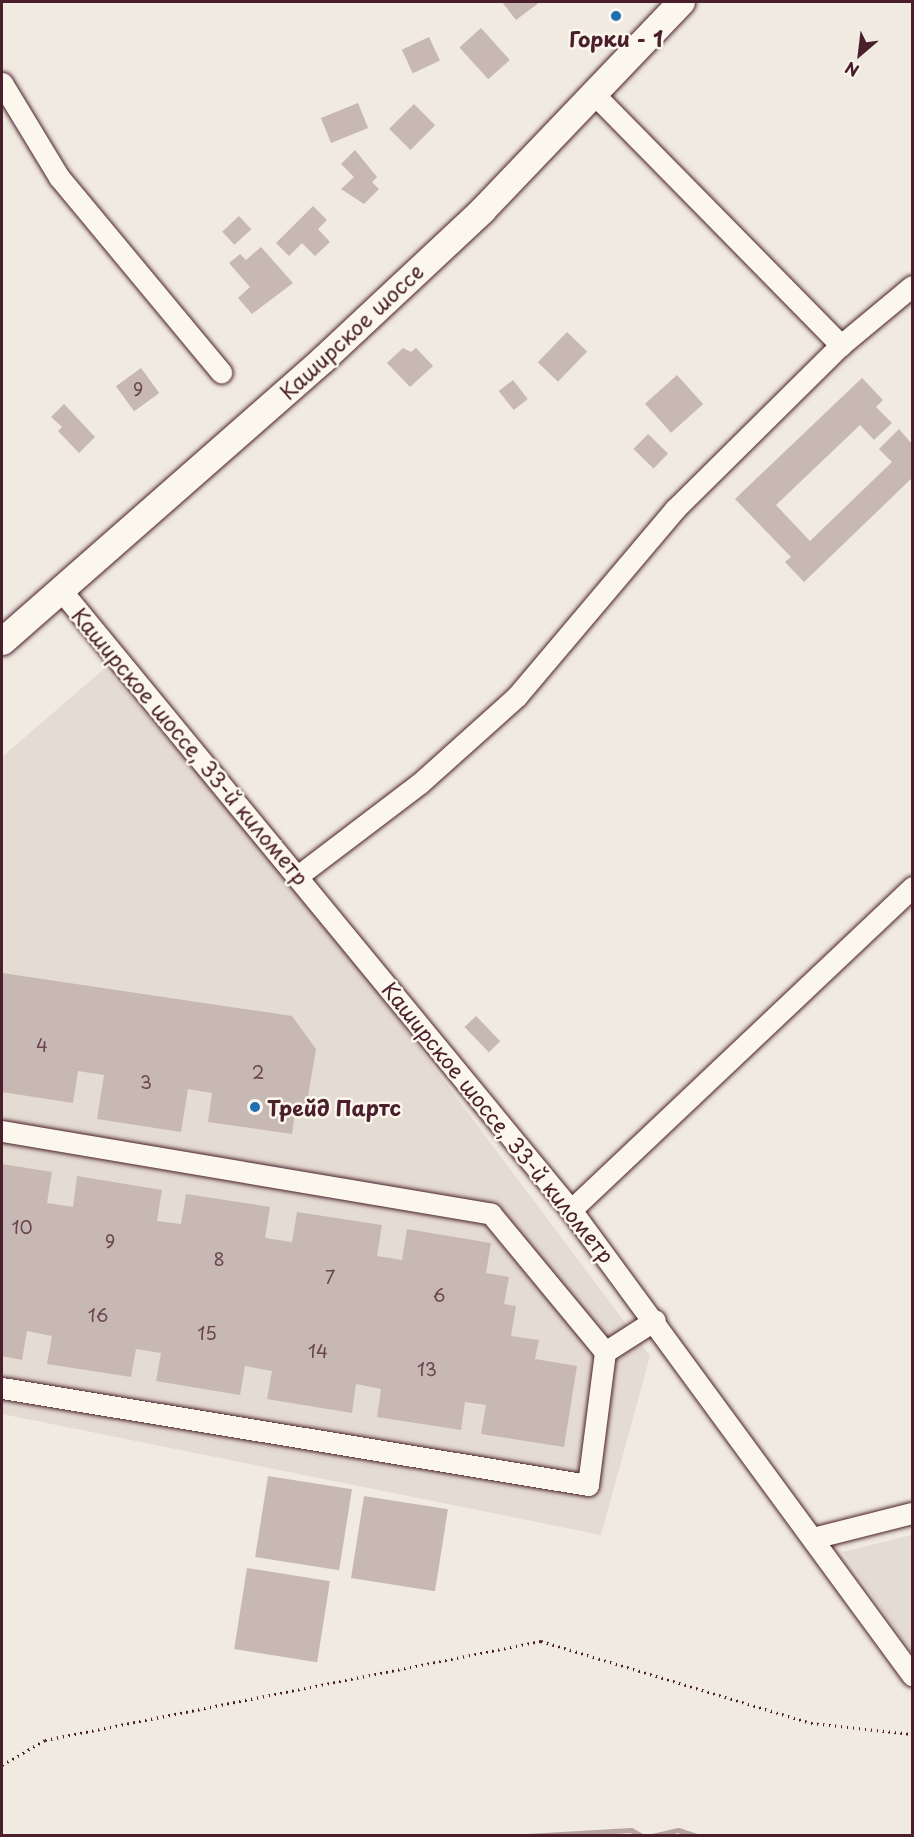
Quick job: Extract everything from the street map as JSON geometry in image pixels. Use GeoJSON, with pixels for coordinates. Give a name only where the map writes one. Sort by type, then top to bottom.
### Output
{"type":"FeatureCollection","features":[{"type":"Feature","properties":{"kind":"main road","name":"Каширское шоссе"},"geometry":{"type":"LineString","coordinates":[[2,641],[323,359],[482,210],[593,93],[672,4]]}},
{"type":"Feature","properties":{"kind":"street"},"geometry":{"type":"LineString","coordinates":[[2,83],[59,177],[221,372]]}},
{"type":"Feature","properties":{"kind":"street"},"geometry":{"type":"LineString","coordinates":[[593,93],[841,345]]}},
{"type":"Feature","properties":{"kind":"street"},"geometry":{"type":"LineString","coordinates":[[299,875],[419,784],[517,696],[675,509],[841,345],[912,286]]}},
{"type":"Feature","properties":{"kind":"street","name":"Каширское шоссе, 33-й километр"},"geometry":{"type":"LineString","coordinates":[[60,589],[299,875],[571,1210],[655,1320],[912,1675]]}},
{"type":"Feature","properties":{"kind":"street"},"geometry":{"type":"LineString","coordinates":[[571,1210],[912,887]]}},
{"type":"Feature","properties":{"kind":"street"},"geometry":{"type":"LineString","coordinates":[[2,1131],[491,1214],[605,1352],[588,1485],[2,1388]]}},
{"type":"Feature","properties":{"kind":"street"},"geometry":{"type":"LineString","coordinates":[[605,1352],[655,1320]]}},
{"type":"Feature","properties":{"kind":"street"},"geometry":{"type":"LineString","coordinates":[[813,1538],[912,1513]]}},
{"type":"Feature","properties":{"kind":"path"},"geometry":{"type":"LineString","coordinates":[[2,1765],[45,1740],[542,1641],[811,1723],[912,1734]]}},
{"type":"Feature","properties":{"kind":"shaded area"},"geometry":{"type":"Polygon","coordinates":[[[105,668],[307,898],[650,1356],[601,1535],[2,1414],[2,757],[105,668]]]}},
{"type":"Feature","properties":{"kind":"shaded area"},"geometry":{"type":"Polygon","coordinates":[[[912,1535],[912,1654],[843,1552],[912,1535]]]}},
{"type":"Feature","properties":{"kind":"building"},"geometry":{"type":"Polygon","coordinates":[[[502,2],[540,2],[516,20],[502,2]]]}},
{"type":"Feature","properties":{"kind":"building"},"geometry":{"type":"Polygon","coordinates":[[[481,28],[510,60],[488,79],[459,47],[481,28]]]}},
{"type":"Feature","properties":{"kind":"building"},"geometry":{"type":"Polygon","coordinates":[[[429,37],[440,61],[413,73],[402,50],[429,37]]]}},
{"type":"Feature","properties":{"kind":"building"},"geometry":{"type":"Polygon","coordinates":[[[358,103],[368,128],[331,143],[321,118],[358,103]]]}},
{"type":"Feature","properties":{"kind":"building"},"geometry":{"type":"Polygon","coordinates":[[[414,104],[435,125],[410,150],[389,129],[414,104]]]}},
{"type":"Feature","properties":{"kind":"building"},"geometry":{"type":"Polygon","coordinates":[[[355,150],[377,177],[372,182],[379,189],[364,204],[341,189],[354,177],[341,164],[355,150]]]}},
{"type":"Feature","properties":{"kind":"building"},"geometry":{"type":"Polygon","coordinates":[[[313,206],[327,220],[318,229],[330,242],[315,256],[302,243],[289,256],[276,243],[313,206]]]}},
{"type":"Feature","properties":{"kind":"building"},"geometry":{"type":"Polygon","coordinates":[[[239,216],[251,229],[234,245],[222,232],[239,216]]]}},
{"type":"Feature","properties":{"kind":"building"},"geometry":{"type":"Polygon","coordinates":[[[261,247],[293,283],[252,314],[238,298],[250,287],[229,263],[240,254],[246,260],[261,247]]]}},
{"type":"Feature","properties":{"kind":"building"},"geometry":{"type":"Polygon","coordinates":[[[567,332],[587,351],[558,382],[538,362],[567,332]]]}},
{"type":"Feature","properties":{"kind":"building"},"geometry":{"type":"Polygon","coordinates":[[[403,348],[411,352],[416,348],[433,366],[410,387],[387,363],[403,348]]]}},
{"type":"Feature","properties":{"kind":"building"},"geometry":{"type":"Polygon","coordinates":[[[141,368],[159,393],[134,411],[116,386],[141,368]]]}},
{"type":"Feature","properties":{"kind":"building"},"geometry":{"type":"Polygon","coordinates":[[[677,375],[703,404],[671,433],[645,404],[677,375]]]}},
{"type":"Feature","properties":{"kind":"building"},"geometry":{"type":"Polygon","coordinates":[[[862,378],[883,400],[876,407],[892,423],[874,440],[860,425],[776,505],[810,541],[892,462],[879,449],[899,429],[912,444],[912,478],[804,582],[785,562],[791,557],[735,499],[862,378]]]}},
{"type":"Feature","properties":{"kind":"building"},"geometry":{"type":"Polygon","coordinates":[[[513,380],[528,399],[514,410],[499,391],[513,380]]]}},
{"type":"Feature","properties":{"kind":"building"},"geometry":{"type":"Polygon","coordinates":[[[64,404],[95,437],[79,453],[58,431],[62,427],[51,417],[64,404]]]}},
{"type":"Feature","properties":{"kind":"building"},"geometry":{"type":"Polygon","coordinates":[[[648,434],[668,453],[654,469],[633,449],[648,434]]]}},
{"type":"Feature","properties":{"kind":"building"},"geometry":{"type":"Polygon","coordinates":[[[2,973],[292,1016],[316,1049],[306,1108],[296,1106],[292,1134],[208,1122],[212,1093],[188,1089],[181,1132],[97,1119],[104,1075],[78,1071],[73,1103],[2,1092],[2,973]]]}},
{"type":"Feature","properties":{"kind":"building"},"geometry":{"type":"Polygon","coordinates":[[[476,1016],[500,1041],[489,1052],[464,1027],[476,1016]]]}},
{"type":"Feature","properties":{"kind":"building"},"geometry":{"type":"Polygon","coordinates":[[[2,1164],[52,1172],[47,1203],[73,1207],[77,1176],[162,1190],[157,1221],[181,1224],[186,1194],[270,1207],[265,1238],[292,1242],[297,1212],[382,1225],[377,1256],[402,1260],[407,1229],[491,1243],[486,1273],[509,1277],[504,1304],[516,1306],[511,1336],[539,1340],[535,1359],[577,1366],[564,1447],[481,1434],[486,1405],[465,1402],[461,1430],[377,1417],[381,1389],[356,1384],[352,1413],[267,1399],[272,1371],[245,1366],[240,1395],[156,1381],[161,1353],[136,1349],[131,1377],[47,1364],[52,1336],[27,1331],[22,1360],[2,1356],[2,1164]]]}},
{"type":"Feature","properties":{"kind":"building"},"geometry":{"type":"Polygon","coordinates":[[[268,1476],[352,1489],[339,1570],[255,1557],[268,1476]]]}},
{"type":"Feature","properties":{"kind":"building"},"geometry":{"type":"Polygon","coordinates":[[[364,1496],[448,1509],[435,1591],[351,1578],[364,1496]]]}},
{"type":"Feature","properties":{"kind":"building"},"geometry":{"type":"Polygon","coordinates":[[[247,1568],[330,1581],[317,1662],[234,1649],[247,1568]]]}},
{"type":"Feature","properties":{"kind":"waterway"},"geometry":{"type":"LineString","coordinates":[[527,1836],[631,1830],[642,1836]]}},
{"type":"Feature","properties":{"kind":"waterway"},"geometry":{"type":"LineString","coordinates":[[652,1836],[678,1830],[697,1836]]}},
{"type":"Feature","properties":{"kind":"place","name":"Горки - 1"},"geometry":{"type":"Point","coordinates":[616,16]}},
{"type":"Feature","properties":{"kind":"place","name":"Трейд Партс"},"geometry":{"type":"Point","coordinates":[255,1107]}}]}
